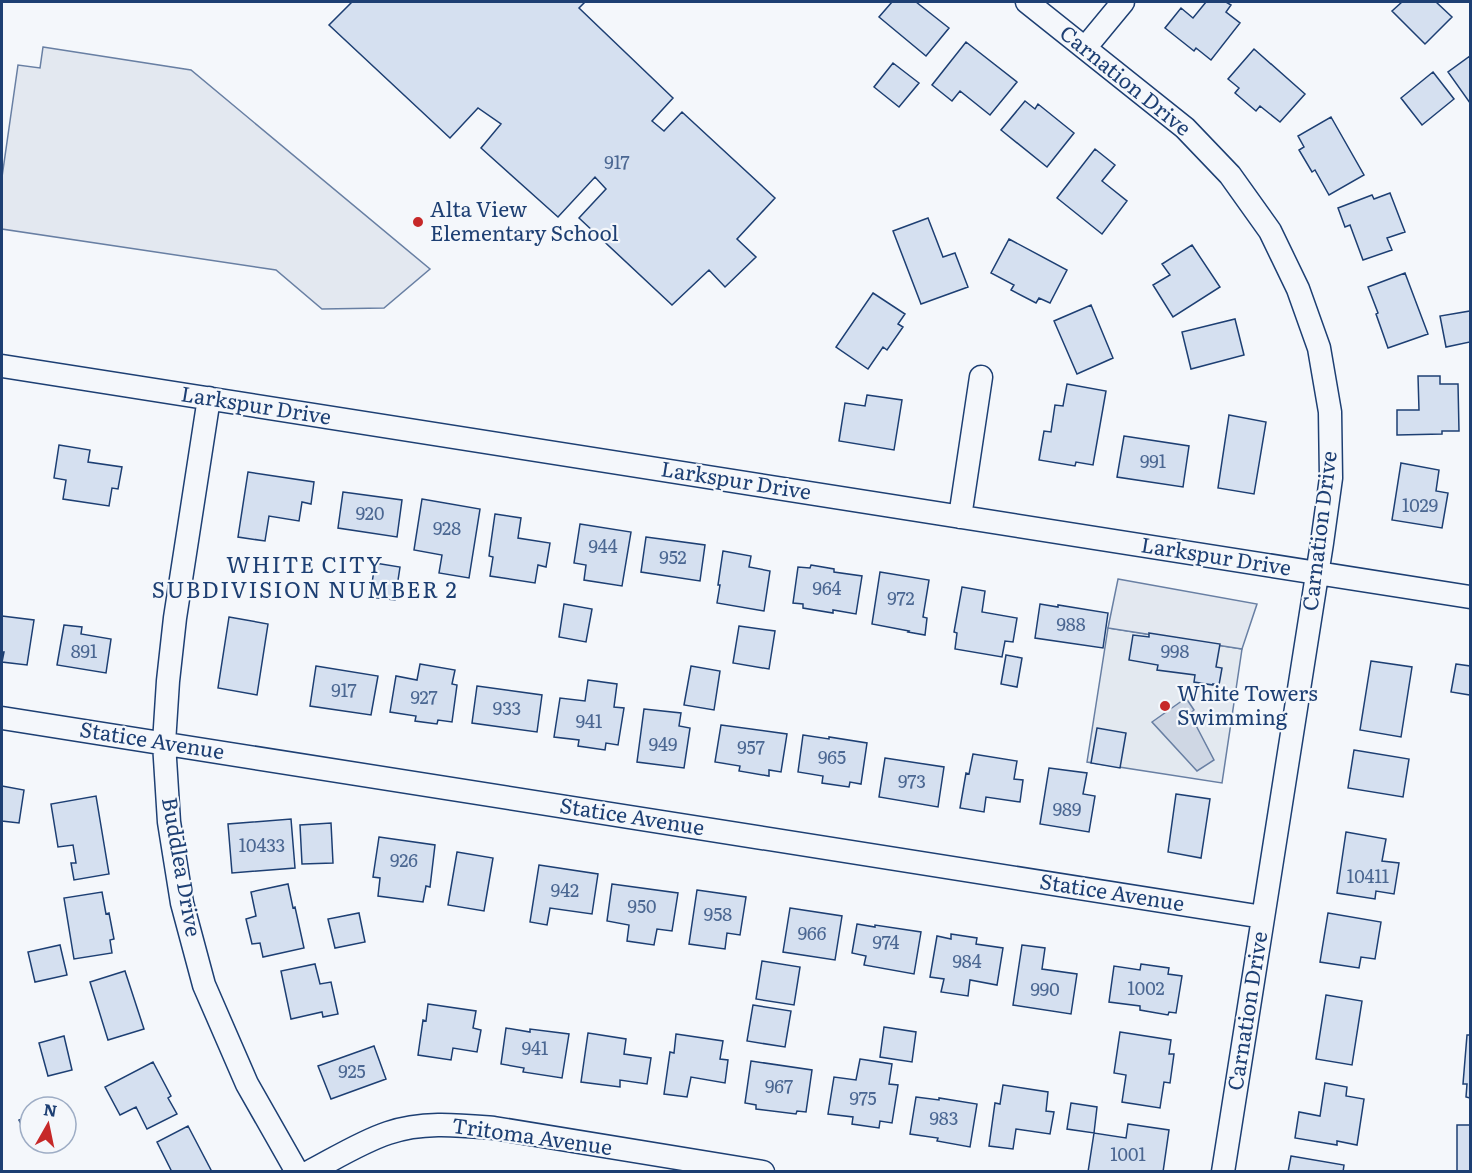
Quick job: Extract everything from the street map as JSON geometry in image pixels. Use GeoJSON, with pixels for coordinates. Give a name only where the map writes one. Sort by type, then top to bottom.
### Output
{"type":"FeatureCollection","features":[{"type":"Feature","properties":{"kind":"street","name":"Carnation Drive"},"geometry":{"type":"LineString","coordinates":[[1027,2],[1185,128],[1230,175],[1270,231],[1298,289],[1319,348],[1330,412],[1331,477],[1223,1172]]}},
{"type":"Feature","properties":{"kind":"street"},"geometry":{"type":"LineString","coordinates":[[1085,48],[1123,2]]}},
{"type":"Feature","properties":{"kind":"street","name":"Larkspur Drive"},"geometry":{"type":"LineString","coordinates":[[2,366],[1470,597]]}},
{"type":"Feature","properties":{"kind":"street"},"geometry":{"type":"LineString","coordinates":[[960,517],[981,377]]}},
{"type":"Feature","properties":{"kind":"street","name":"Buddlea Drive"},"geometry":{"type":"LineString","coordinates":[[208,398],[175,618],[168,681],[165,743],[169,822],[182,903],[204,985],[247,1084],[297,1172]]}},
{"type":"Feature","properties":{"kind":"street","name":"Statice Avenue"},"geometry":{"type":"LineString","coordinates":[[2,718],[1263,917]]}},
{"type":"Feature","properties":{"kind":"street","name":"Tritoma Avenue"},"geometry":{"type":"LineString","coordinates":[[309,1172],[388,1133],[423,1125],[494,1128],[763,1172]]}},
{"type":"Feature","properties":{"kind":"shaded area"},"geometry":{"type":"Polygon","coordinates":[[[43,47],[191,70],[430,269],[384,308],[322,309],[276,270],[2,229],[2,177],[18,65],[40,68],[43,47]]]}},
{"type":"Feature","properties":{"kind":"shaded area"},"geometry":{"type":"Polygon","coordinates":[[[1118,579],[1257,604],[1242,649],[1108,628],[1118,579]]]}},
{"type":"Feature","properties":{"kind":"shaded area","name":"White Towers Swimming"},"geometry":{"type":"Polygon","coordinates":[[[1108,628],[1242,649],[1222,783],[1087,762],[1108,628]]]}},
{"type":"Feature","properties":{"kind":"shaded area"},"geometry":{"type":"Polygon","coordinates":[[[1186,698],[1194,710],[1190,714],[1214,760],[1197,771],[1152,722],[1186,698]]]}},
{"type":"Feature","properties":{"kind":"building"},"geometry":{"type":"Polygon","coordinates":[[[352,2],[585,2],[579,8],[673,98],[652,121],[664,131],[682,112],[775,198],[737,239],[756,257],[725,287],[709,270],[672,305],[579,218],[606,189],[595,177],[558,217],[481,148],[501,124],[478,108],[450,138],[329,25],[352,2]]]}},
{"type":"Feature","properties":{"kind":"building"},"geometry":{"type":"Polygon","coordinates":[[[892,2],[916,2],[949,28],[926,56],[879,17],[892,2]]]}},
{"type":"Feature","properties":{"kind":"building"},"geometry":{"type":"Polygon","coordinates":[[[1206,2],[1226,2],[1231,5],[1226,12],[1240,23],[1211,60],[1196,48],[1194,51],[1165,28],[1181,8],[1193,18],[1206,2]]]}},
{"type":"Feature","properties":{"kind":"building"},"geometry":{"type":"Polygon","coordinates":[[[1402,2],[1436,2],[1452,17],[1425,44],[1392,11],[1402,2]]]}},
{"type":"Feature","properties":{"kind":"building"},"geometry":{"type":"Polygon","coordinates":[[[966,42],[1017,82],[990,115],[960,91],[952,101],[932,85],[966,42]]]}},
{"type":"Feature","properties":{"kind":"building"},"geometry":{"type":"Polygon","coordinates":[[[1254,49],[1305,94],[1280,122],[1260,106],[1256,111],[1235,93],[1239,88],[1228,79],[1254,49]]]}},
{"type":"Feature","properties":{"kind":"building"},"geometry":{"type":"Polygon","coordinates":[[[1470,56],[1470,103],[1448,72],[1470,56]]]}},
{"type":"Feature","properties":{"kind":"building"},"geometry":{"type":"Polygon","coordinates":[[[893,63],[919,83],[899,107],[874,87],[893,63]]]}},
{"type":"Feature","properties":{"kind":"building"},"geometry":{"type":"Polygon","coordinates":[[[1433,72],[1454,99],[1422,125],[1401,98],[1433,72]]]}},
{"type":"Feature","properties":{"kind":"building"},"geometry":{"type":"Polygon","coordinates":[[[1025,101],[1035,109],[1038,104],[1074,133],[1047,167],[1001,130],[1025,101]]]}},
{"type":"Feature","properties":{"kind":"building"},"geometry":{"type":"Polygon","coordinates":[[[1331,117],[1364,175],[1329,195],[1315,170],[1312,172],[1299,150],[1304,147],[1298,136],[1331,117]]]}},
{"type":"Feature","properties":{"kind":"building"},"geometry":{"type":"Polygon","coordinates":[[[1095,149],[1115,165],[1102,181],[1127,201],[1102,234],[1057,198],[1095,149]]]}},
{"type":"Feature","properties":{"kind":"building"},"geometry":{"type":"Polygon","coordinates":[[[1390,193],[1405,232],[1387,238],[1392,250],[1363,260],[1350,225],[1345,227],[1338,208],[1372,195],[1374,199],[1390,193]]]}},
{"type":"Feature","properties":{"kind":"building"},"geometry":{"type":"Polygon","coordinates":[[[928,218],[943,257],[955,253],[968,287],[921,304],[893,231],[928,218]]]}},
{"type":"Feature","properties":{"kind":"building"},"geometry":{"type":"Polygon","coordinates":[[[1009,239],[1067,270],[1050,303],[1039,298],[1036,303],[1011,290],[1014,285],[991,273],[1009,239]]]}},
{"type":"Feature","properties":{"kind":"building"},"geometry":{"type":"Polygon","coordinates":[[[1192,245],[1220,287],[1173,317],[1153,285],[1170,275],[1162,264],[1192,245]]]}},
{"type":"Feature","properties":{"kind":"building"},"geometry":{"type":"Polygon","coordinates":[[[1405,273],[1428,334],[1388,348],[1368,287],[1405,273]]]}},
{"type":"Feature","properties":{"kind":"building"},"geometry":{"type":"Polygon","coordinates":[[[873,293],[905,314],[898,324],[903,327],[887,350],[883,347],[868,369],[836,347],[873,293]]]}},
{"type":"Feature","properties":{"kind":"building"},"geometry":{"type":"Polygon","coordinates":[[[1091,305],[1113,358],[1077,374],[1054,321],[1091,305]]]}},
{"type":"Feature","properties":{"kind":"building"},"geometry":{"type":"Polygon","coordinates":[[[1470,311],[1470,342],[1446,347],[1440,316],[1470,311]]]}},
{"type":"Feature","properties":{"kind":"building"},"geometry":{"type":"Polygon","coordinates":[[[1235,319],[1244,355],[1191,369],[1182,332],[1235,319]]]}},
{"type":"Feature","properties":{"kind":"building"},"geometry":{"type":"Polygon","coordinates":[[[1418,376],[1440,376],[1440,384],[1458,384],[1459,431],[1442,431],[1442,434],[1397,435],[1397,410],[1419,410],[1418,376]]]}},
{"type":"Feature","properties":{"kind":"building"},"geometry":{"type":"Polygon","coordinates":[[[1067,384],[1106,391],[1093,465],[1076,462],[1075,466],[1039,460],[1044,431],[1051,432],[1055,405],[1063,406],[1067,384]]]}},
{"type":"Feature","properties":{"kind":"building"},"geometry":{"type":"Polygon","coordinates":[[[867,395],[902,400],[894,450],[839,441],[845,403],[865,406],[867,395]]]}},
{"type":"Feature","properties":{"kind":"building"},"geometry":{"type":"Polygon","coordinates":[[[1229,415],[1266,422],[1254,494],[1218,488],[1229,415]]]}},
{"type":"Feature","properties":{"kind":"building"},"geometry":{"type":"Polygon","coordinates":[[[1124,436],[1189,446],[1183,487],[1117,477],[1124,436]]]}},
{"type":"Feature","properties":{"kind":"building"},"geometry":{"type":"Polygon","coordinates":[[[59,445],[90,450],[88,462],[122,467],[118,489],[112,488],[109,506],[63,499],[66,480],[54,478],[59,445]]]}},
{"type":"Feature","properties":{"kind":"building"},"geometry":{"type":"Polygon","coordinates":[[[1401,463],[1439,470],[1436,491],[1448,493],[1442,528],[1392,520],[1401,463]]]}},
{"type":"Feature","properties":{"kind":"building"},"geometry":{"type":"Polygon","coordinates":[[[248,472],[314,482],[311,504],[302,502],[299,521],[269,516],[265,541],[238,537],[248,472]]]}},
{"type":"Feature","properties":{"kind":"building"},"geometry":{"type":"Polygon","coordinates":[[[343,492],[402,500],[397,537],[338,528],[343,492]]]}},
{"type":"Feature","properties":{"kind":"building"},"geometry":{"type":"Polygon","coordinates":[[[422,499],[480,509],[469,578],[439,573],[442,555],[414,550],[422,499]]]}},
{"type":"Feature","properties":{"kind":"building"},"geometry":{"type":"Polygon","coordinates":[[[495,514],[521,518],[518,538],[550,543],[546,567],[538,565],[535,583],[490,576],[493,557],[489,556],[495,514]]]}},
{"type":"Feature","properties":{"kind":"building"},"geometry":{"type":"Polygon","coordinates":[[[580,524],[631,532],[622,586],[584,580],[586,565],[574,563],[580,524]]]}},
{"type":"Feature","properties":{"kind":"building"},"geometry":{"type":"Polygon","coordinates":[[[646,537],[705,545],[700,581],[641,572],[646,537]]]}},
{"type":"Feature","properties":{"kind":"building"},"geometry":{"type":"Polygon","coordinates":[[[723,551],[751,556],[749,567],[770,571],[764,611],[717,603],[723,551]]]}},
{"type":"Feature","properties":{"kind":"building"},"geometry":{"type":"Polygon","coordinates":[[[375,563],[400,567],[395,600],[370,597],[375,563]]]}},
{"type":"Feature","properties":{"kind":"building"},"geometry":{"type":"Polygon","coordinates":[[[811,565],[834,569],[834,572],[862,576],[856,614],[803,608],[803,604],[793,603],[798,567],[810,568],[811,565]]]}},
{"type":"Feature","properties":{"kind":"building"},"geometry":{"type":"Polygon","coordinates":[[[880,572],[929,580],[923,617],[927,618],[925,635],[872,624],[880,572]]]}},
{"type":"Feature","properties":{"kind":"building"},"geometry":{"type":"Polygon","coordinates":[[[962,587],[985,591],[982,612],[1017,618],[1013,642],[1005,641],[1002,657],[955,649],[957,633],[954,632],[962,587]]]}},
{"type":"Feature","properties":{"kind":"building"},"geometry":{"type":"Polygon","coordinates":[[[564,604],[592,609],[586,642],[559,637],[564,604]]]}},
{"type":"Feature","properties":{"kind":"building"},"geometry":{"type":"Polygon","coordinates":[[[1040,604],[1108,613],[1103,648],[1035,638],[1040,604]]]}},
{"type":"Feature","properties":{"kind":"building"},"geometry":{"type":"Polygon","coordinates":[[[2,616],[34,620],[27,665],[2,662],[4,652],[2,652],[2,616]]]}},
{"type":"Feature","properties":{"kind":"building"},"geometry":{"type":"Polygon","coordinates":[[[229,617],[268,624],[257,695],[218,688],[229,617]]]}},
{"type":"Feature","properties":{"kind":"building"},"geometry":{"type":"Polygon","coordinates":[[[64,625],[82,627],[81,634],[111,639],[106,673],[57,665],[64,625]]]}},
{"type":"Feature","properties":{"kind":"building"},"geometry":{"type":"Polygon","coordinates":[[[739,626],[775,631],[769,669],[733,663],[739,626]]]}},
{"type":"Feature","properties":{"kind":"building"},"geometry":{"type":"Polygon","coordinates":[[[1149,633],[1220,644],[1216,667],[1222,668],[1219,685],[1194,682],[1195,675],[1157,670],[1158,665],[1129,660],[1133,635],[1149,637],[1149,633]]]}},
{"type":"Feature","properties":{"kind":"building"},"geometry":{"type":"Polygon","coordinates":[[[1006,655],[1022,658],[1017,687],[1001,684],[1006,655]]]}},
{"type":"Feature","properties":{"kind":"building"},"geometry":{"type":"Polygon","coordinates":[[[1371,661],[1412,667],[1401,737],[1360,730],[1371,661]]]}},
{"type":"Feature","properties":{"kind":"building"},"geometry":{"type":"Polygon","coordinates":[[[420,664],[455,670],[452,684],[457,685],[452,722],[438,720],[437,724],[415,721],[416,716],[390,712],[396,676],[417,680],[420,664]]]}},
{"type":"Feature","properties":{"kind":"building"},"geometry":{"type":"Polygon","coordinates":[[[1456,664],[1470,666],[1470,695],[1451,692],[1456,664]]]}},
{"type":"Feature","properties":{"kind":"building"},"geometry":{"type":"Polygon","coordinates":[[[316,666],[378,676],[371,715],[310,706],[316,666]]]}},
{"type":"Feature","properties":{"kind":"building"},"geometry":{"type":"Polygon","coordinates":[[[691,666],[720,671],[714,710],[684,705],[691,666]]]}},
{"type":"Feature","properties":{"kind":"building"},"geometry":{"type":"Polygon","coordinates":[[[588,680],[617,684],[614,707],[624,708],[618,745],[606,743],[605,750],[578,746],[579,740],[554,737],[560,698],[585,701],[588,680]]]}},
{"type":"Feature","properties":{"kind":"building"},"geometry":{"type":"Polygon","coordinates":[[[477,686],[542,695],[537,732],[472,723],[477,686]]]}},
{"type":"Feature","properties":{"kind":"building"},"geometry":{"type":"Polygon","coordinates":[[[644,709],[681,713],[679,726],[690,728],[684,768],[637,762],[644,709]]]}},
{"type":"Feature","properties":{"kind":"building"},"geometry":{"type":"Polygon","coordinates":[[[721,725],[787,734],[781,772],[769,770],[769,776],[739,771],[740,766],[715,762],[721,725]]]}},
{"type":"Feature","properties":{"kind":"building"},"geometry":{"type":"Polygon","coordinates":[[[1097,728],[1126,733],[1120,768],[1091,763],[1097,728]]]}},
{"type":"Feature","properties":{"kind":"building"},"geometry":{"type":"Polygon","coordinates":[[[803,735],[867,743],[861,784],[850,782],[849,787],[822,783],[823,776],[798,772],[803,735]]]}},
{"type":"Feature","properties":{"kind":"building"},"geometry":{"type":"Polygon","coordinates":[[[1354,750],[1409,759],[1403,797],[1348,788],[1354,750]]]}},
{"type":"Feature","properties":{"kind":"building"},"geometry":{"type":"Polygon","coordinates":[[[973,754],[1017,761],[1014,779],[1023,780],[1020,802],[986,797],[984,812],[960,808],[966,773],[969,774],[973,754]]]}},
{"type":"Feature","properties":{"kind":"building"},"geometry":{"type":"Polygon","coordinates":[[[885,758],[944,767],[938,807],[879,797],[885,758]]]}},
{"type":"Feature","properties":{"kind":"building"},"geometry":{"type":"Polygon","coordinates":[[[1049,768],[1087,773],[1083,794],[1095,796],[1089,832],[1040,824],[1049,768]]]}},
{"type":"Feature","properties":{"kind":"building"},"geometry":{"type":"Polygon","coordinates":[[[2,786],[24,790],[19,823],[2,821],[2,786]]]}},
{"type":"Feature","properties":{"kind":"building"},"geometry":{"type":"Polygon","coordinates":[[[1176,794],[1210,799],[1201,858],[1168,852],[1176,794]]]}},
{"type":"Feature","properties":{"kind":"building"},"geometry":{"type":"Polygon","coordinates":[[[96,796],[109,874],[74,880],[71,863],[76,863],[73,845],[58,847],[51,804],[96,796]]]}},
{"type":"Feature","properties":{"kind":"building"},"geometry":{"type":"Polygon","coordinates":[[[291,819],[295,868],[232,873],[228,824],[291,819]]]}},
{"type":"Feature","properties":{"kind":"building"},"geometry":{"type":"Polygon","coordinates":[[[331,823],[333,863],[302,864],[300,825],[331,823]]]}},
{"type":"Feature","properties":{"kind":"building"},"geometry":{"type":"Polygon","coordinates":[[[1346,832],[1386,839],[1382,861],[1399,863],[1394,894],[1376,891],[1375,899],[1337,893],[1346,832]]]}},
{"type":"Feature","properties":{"kind":"building"},"geometry":{"type":"Polygon","coordinates":[[[379,837],[435,845],[430,887],[426,886],[423,902],[378,896],[380,878],[373,877],[379,837]]]}},
{"type":"Feature","properties":{"kind":"building"},"geometry":{"type":"Polygon","coordinates":[[[457,852],[493,858],[484,911],[448,905],[457,852]]]}},
{"type":"Feature","properties":{"kind":"building"},"geometry":{"type":"Polygon","coordinates":[[[539,865],[598,874],[592,914],[550,908],[547,925],[530,922],[539,865]]]}},
{"type":"Feature","properties":{"kind":"building"},"geometry":{"type":"Polygon","coordinates":[[[288,884],[304,948],[263,957],[260,943],[252,944],[246,919],[256,916],[251,892],[288,884]]]}},
{"type":"Feature","properties":{"kind":"building"},"geometry":{"type":"Polygon","coordinates":[[[612,884],[678,893],[672,931],[657,929],[654,945],[627,941],[629,925],[607,921],[612,884]]]}},
{"type":"Feature","properties":{"kind":"building"},"geometry":{"type":"Polygon","coordinates":[[[697,890],[746,897],[740,935],[727,933],[725,949],[689,944],[697,890]]]}},
{"type":"Feature","properties":{"kind":"building"},"geometry":{"type":"Polygon","coordinates":[[[102,892],[114,939],[110,940],[112,953],[74,959],[64,898],[102,892]]]}},
{"type":"Feature","properties":{"kind":"building"},"geometry":{"type":"Polygon","coordinates":[[[790,908],[842,916],[835,960],[783,952],[790,908]]]}},
{"type":"Feature","properties":{"kind":"building"},"geometry":{"type":"Polygon","coordinates":[[[359,913],[365,942],[335,948],[328,919],[359,913]]]}},
{"type":"Feature","properties":{"kind":"building"},"geometry":{"type":"Polygon","coordinates":[[[1328,913],[1381,922],[1375,959],[1361,957],[1359,968],[1320,962],[1328,913]]]}},
{"type":"Feature","properties":{"kind":"building"},"geometry":{"type":"Polygon","coordinates":[[[857,924],[921,932],[914,974],[864,965],[866,956],[852,953],[857,924]]]}},
{"type":"Feature","properties":{"kind":"building"},"geometry":{"type":"Polygon","coordinates":[[[951,934],[977,938],[976,944],[1003,948],[997,985],[970,980],[968,996],[941,992],[944,979],[930,977],[937,936],[951,939],[951,934]]]}},
{"type":"Feature","properties":{"kind":"building"},"geometry":{"type":"Polygon","coordinates":[[[60,945],[67,975],[35,982],[28,952],[60,945]]]}},
{"type":"Feature","properties":{"kind":"building"},"geometry":{"type":"Polygon","coordinates":[[[1022,945],[1045,948],[1042,969],[1077,974],[1071,1014],[1013,1005],[1022,945]]]}},
{"type":"Feature","properties":{"kind":"building"},"geometry":{"type":"Polygon","coordinates":[[[762,961],[800,967],[794,1005],[756,999],[762,961]]]}},
{"type":"Feature","properties":{"kind":"building"},"geometry":{"type":"Polygon","coordinates":[[[315,964],[320,984],[331,982],[338,1014],[323,1017],[322,1012],[291,1019],[281,971],[315,964]]]}},
{"type":"Feature","properties":{"kind":"building"},"geometry":{"type":"Polygon","coordinates":[[[1141,964],[1169,968],[1168,974],[1182,976],[1176,1013],[1169,1012],[1168,1015],[1140,1010],[1140,1006],[1109,1002],[1114,966],[1140,970],[1141,964]]]}},
{"type":"Feature","properties":{"kind":"building"},"geometry":{"type":"Polygon","coordinates":[[[125,971],[144,1029],[108,1040],[90,982],[125,971]]]}},
{"type":"Feature","properties":{"kind":"building"},"geometry":{"type":"Polygon","coordinates":[[[1326,995],[1362,1001],[1352,1065],[1316,1059],[1326,995]]]}},
{"type":"Feature","properties":{"kind":"building"},"geometry":{"type":"Polygon","coordinates":[[[428,1004],[476,1011],[473,1028],[481,1030],[477,1052],[453,1048],[451,1060],[418,1055],[423,1020],[426,1021],[428,1004]]]}},
{"type":"Feature","properties":{"kind":"building"},"geometry":{"type":"Polygon","coordinates":[[[753,1005],[791,1011],[785,1047],[747,1041],[753,1005]]]}},
{"type":"Feature","properties":{"kind":"building"},"geometry":{"type":"Polygon","coordinates":[[[884,1027],[916,1032],[912,1062],[880,1057],[884,1027]]]}},
{"type":"Feature","properties":{"kind":"building"},"geometry":{"type":"Polygon","coordinates":[[[506,1028],[569,1034],[562,1078],[523,1072],[524,1068],[501,1064],[506,1028]]]}},
{"type":"Feature","properties":{"kind":"building"},"geometry":{"type":"Polygon","coordinates":[[[1120,1032],[1171,1040],[1169,1054],[1174,1054],[1170,1083],[1164,1082],[1160,1108],[1122,1102],[1126,1075],[1114,1073],[1120,1032]]]}},
{"type":"Feature","properties":{"kind":"building"},"geometry":{"type":"Polygon","coordinates":[[[588,1033],[626,1039],[624,1054],[651,1058],[647,1084],[620,1080],[620,1087],[581,1082],[588,1033]]]}},
{"type":"Feature","properties":{"kind":"building"},"geometry":{"type":"Polygon","coordinates":[[[676,1034],[723,1041],[720,1059],[728,1060],[725,1083],[691,1077],[687,1097],[664,1094],[670,1052],[674,1053],[676,1034]]]}},
{"type":"Feature","properties":{"kind":"building"},"geometry":{"type":"Polygon","coordinates":[[[1467,1035],[1470,1035],[1470,1098],[1466,1097],[1467,1084],[1463,1084],[1467,1035]]]}},
{"type":"Feature","properties":{"kind":"building"},"geometry":{"type":"Polygon","coordinates":[[[64,1036],[72,1070],[48,1076],[39,1043],[64,1036]]]}},
{"type":"Feature","properties":{"kind":"building"},"geometry":{"type":"Polygon","coordinates":[[[374,1046],[386,1079],[331,1099],[318,1066],[374,1046]]]}},
{"type":"Feature","properties":{"kind":"building"},"geometry":{"type":"Polygon","coordinates":[[[860,1059],[892,1064],[889,1084],[898,1085],[892,1123],[880,1121],[879,1128],[852,1124],[853,1117],[828,1114],[834,1077],[856,1080],[860,1059]]]}},
{"type":"Feature","properties":{"kind":"building"},"geometry":{"type":"Polygon","coordinates":[[[751,1061],[812,1070],[806,1112],[797,1111],[796,1114],[756,1109],[756,1105],[745,1103],[751,1061]]]}},
{"type":"Feature","properties":{"kind":"building"},"geometry":{"type":"Polygon","coordinates":[[[153,1062],[171,1096],[168,1098],[177,1114],[147,1129],[136,1107],[120,1115],[105,1087],[153,1062]]]}},
{"type":"Feature","properties":{"kind":"building"},"geometry":{"type":"Polygon","coordinates":[[[1325,1083],[1347,1087],[1346,1096],[1364,1099],[1357,1145],[1337,1141],[1337,1145],[1295,1138],[1299,1112],[1320,1116],[1325,1083]]]}},
{"type":"Feature","properties":{"kind":"building"},"geometry":{"type":"Polygon","coordinates":[[[1003,1085],[1048,1092],[1046,1111],[1054,1112],[1050,1134],[1016,1129],[1013,1149],[989,1146],[995,1103],[1000,1104],[1003,1085]]]}},
{"type":"Feature","properties":{"kind":"building"},"geometry":{"type":"Polygon","coordinates":[[[916,1097],[977,1104],[970,1147],[937,1141],[938,1138],[910,1134],[916,1097]]]}},
{"type":"Feature","properties":{"kind":"building"},"geometry":{"type":"Polygon","coordinates":[[[1071,1103],[1097,1107],[1094,1133],[1067,1129],[1071,1103]]]}},
{"type":"Feature","properties":{"kind":"building"},"geometry":{"type":"Polygon","coordinates":[[[1128,1124],[1169,1130],[1163,1172],[1088,1172],[1094,1133],[1126,1138],[1128,1124]]]}},
{"type":"Feature","properties":{"kind":"building"},"geometry":{"type":"Polygon","coordinates":[[[1457,1125],[1470,1125],[1470,1172],[1457,1172],[1457,1125]]]}},
{"type":"Feature","properties":{"kind":"building"},"geometry":{"type":"Polygon","coordinates":[[[188,1126],[211,1170],[208,1172],[172,1172],[157,1142],[188,1126]]]}},
{"type":"Feature","properties":{"kind":"building"},"geometry":{"type":"Polygon","coordinates":[[[1291,1156],[1344,1165],[1343,1172],[1288,1172],[1291,1156]]]}},
{"type":"Feature","properties":{"kind":"place","name":"Alta View Elementary School"},"geometry":{"type":"Point","coordinates":[418,222]}},
{"type":"Feature","properties":{"kind":"place","name":"White Towers Swimming"},"geometry":{"type":"Point","coordinates":[1165,706]}},
{"type":"Feature","properties":{"kind":"district","name":"WHITE CITY SUBDIVISION NUMBER 2"},"geometry":{"type":"Point","coordinates":[305,578]}}]}
